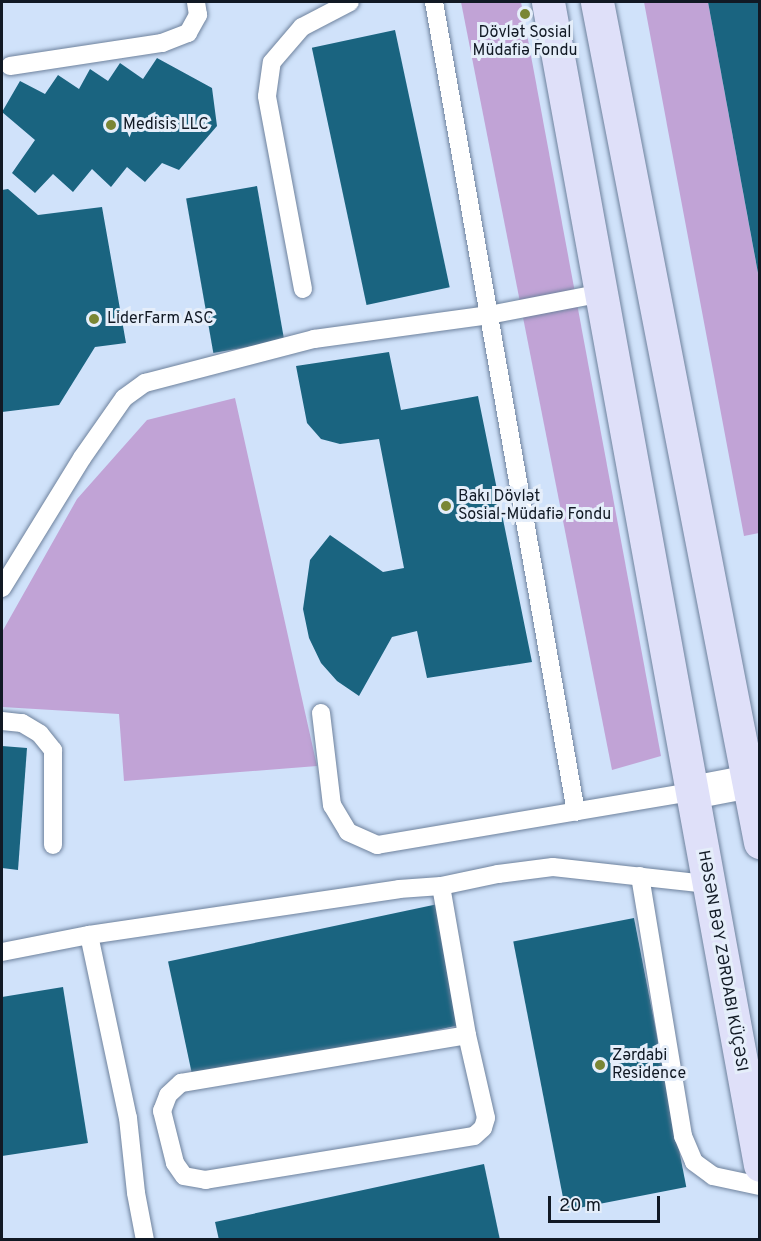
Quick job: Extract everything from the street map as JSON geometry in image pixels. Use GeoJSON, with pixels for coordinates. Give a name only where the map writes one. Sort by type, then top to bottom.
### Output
{"type":"FeatureCollection","features":[{"type":"Feature","properties":{"kind":"main road","name":"HƏSƏN BƏY ZƏRDABI KÜÇƏSI"},"geometry":{"type":"LineString","coordinates":[[548,2],[759,1165]]}},
{"type":"Feature","properties":{"kind":"main road"},"geometry":{"type":"LineString","coordinates":[[597,2],[754,780],[759,842]]}},
{"type":"Feature","properties":{"kind":"street"},"geometry":{"type":"LineString","coordinates":[[692,792],[754,780]]}},
{"type":"Feature","properties":{"kind":"lane"},"geometry":{"type":"LineString","coordinates":[[10,66],[162,43],[188,33],[198,15],[196,2]]}},
{"type":"Feature","properties":{"kind":"lane"},"geometry":{"type":"LineString","coordinates":[[303,289],[267,96],[273,62],[302,27],[350,2]]}},
{"type":"Feature","properties":{"kind":"lane"},"geometry":{"type":"LineString","coordinates":[[434,2],[576,812]]}},
{"type":"Feature","properties":{"kind":"lane"},"geometry":{"type":"LineString","coordinates":[[2,588],[112,415],[124,398],[145,383],[314,339],[489,315],[602,293]]}},
{"type":"Feature","properties":{"kind":"lane"},"geometry":{"type":"LineString","coordinates":[[321,713],[332,806],[348,832],[377,845],[692,792]]}},
{"type":"Feature","properties":{"kind":"lane"},"geometry":{"type":"LineString","coordinates":[[2,721],[22,723],[40,734],[53,750],[53,844]]}},
{"type":"Feature","properties":{"kind":"lane"},"geometry":{"type":"LineString","coordinates":[[2,952],[89,935],[399,889],[441,886],[498,874],[553,867],[708,884]]}},
{"type":"Feature","properties":{"kind":"lane"},"geometry":{"type":"LineString","coordinates":[[640,876],[683,1136],[694,1162],[713,1176],[759,1186]]}},
{"type":"Feature","properties":{"kind":"lane"},"geometry":{"type":"LineString","coordinates":[[441,886],[467,1035],[486,1118],[483,1128],[474,1136],[206,1180],[184,1176],[175,1163],[162,1111],[168,1095],[181,1083],[467,1035]]}},
{"type":"Feature","properties":{"kind":"lane"},"geometry":{"type":"LineString","coordinates":[[89,935],[128,1118],[136,1193],[145,1239]]}},
{"type":"Feature","properties":{"kind":"shaded area"},"geometry":{"type":"Polygon","coordinates":[[[461,2],[521,2],[661,756],[612,770],[461,2]]]}},
{"type":"Feature","properties":{"kind":"shaded area"},"geometry":{"type":"Polygon","coordinates":[[[644,2],[708,2],[759,279],[759,533],[744,536],[644,2]]]}},
{"type":"Feature","properties":{"kind":"shaded area"},"geometry":{"type":"Polygon","coordinates":[[[235,398],[317,766],[124,781],[119,714],[2,707],[2,632],[77,499],[147,420],[235,398]]]}},
{"type":"Feature","properties":{"kind":"building"},"geometry":{"type":"Polygon","coordinates":[[[708,2],[760,2],[760,273],[758,273],[708,2]]]}},
{"type":"Feature","properties":{"kind":"building"},"geometry":{"type":"Polygon","coordinates":[[[395,30],[450,287],[367,305],[312,48],[395,30]]]}},
{"type":"Feature","properties":{"kind":"building"},"geometry":{"type":"Polygon","coordinates":[[[157,58],[212,88],[217,126],[179,170],[162,163],[145,182],[127,167],[111,187],[92,169],[73,192],[53,174],[35,193],[12,173],[35,140],[2,112],[20,81],[45,94],[58,75],[79,89],[90,69],[108,81],[120,63],[143,79],[157,58]]]}},
{"type":"Feature","properties":{"kind":"building"},"geometry":{"type":"Polygon","coordinates":[[[257,186],[284,341],[213,353],[186,199],[257,186]]]}},
{"type":"Feature","properties":{"kind":"building"},"geometry":{"type":"Polygon","coordinates":[[[8,189],[38,215],[102,207],[126,343],[95,347],[59,405],[2,412],[2,190],[8,189]]]}},
{"type":"Feature","properties":{"kind":"building","name":"Bakı Dövlət Sosial-Müdafiə Fondu"},"geometry":{"type":"Polygon","coordinates":[[[389,352],[401,410],[478,396],[532,662],[427,678],[417,631],[392,637],[359,696],[337,681],[321,663],[309,638],[303,609],[310,560],[330,535],[383,572],[404,568],[379,439],[340,444],[321,439],[307,423],[296,366],[389,352]]]}},
{"type":"Feature","properties":{"kind":"building"},"geometry":{"type":"Polygon","coordinates":[[[2,746],[27,748],[18,870],[2,868],[2,746]]]}},
{"type":"Feature","properties":{"kind":"building"},"geometry":{"type":"Polygon","coordinates":[[[438,904],[464,1024],[194,1082],[168,961],[438,904]]]}},
{"type":"Feature","properties":{"kind":"building","name":"Zərdabi Residence"},"geometry":{"type":"Polygon","coordinates":[[[634,918],[686,1187],[566,1210],[513,941],[634,918]]]}},
{"type":"Feature","properties":{"kind":"building"},"geometry":{"type":"Polygon","coordinates":[[[63,987],[88,1143],[2,1156],[2,997],[63,987]]]}},
{"type":"Feature","properties":{"kind":"building"},"geometry":{"type":"Polygon","coordinates":[[[484,1164],[500,1240],[219,1240],[215,1222],[484,1164]]]}},
{"type":"Feature","properties":{"kind":"place","name":"Dövlət Sosial Müdafiə Fondu"},"geometry":{"type":"Point","coordinates":[525,14]}},
{"type":"Feature","properties":{"kind":"place","name":"Medisis LLC"},"geometry":{"type":"Point","coordinates":[111,125]}},
{"type":"Feature","properties":{"kind":"place","name":"LiderFarm ASC"},"geometry":{"type":"Point","coordinates":[94,319]}},
{"type":"Feature","properties":{"kind":"place","name":"Bakı Dövlət Sosial-Müdafiə Fondu"},"geometry":{"type":"Point","coordinates":[446,506]}},
{"type":"Feature","properties":{"kind":"place","name":"Zərdabi Residence"},"geometry":{"type":"Point","coordinates":[600,1065]}}]}
